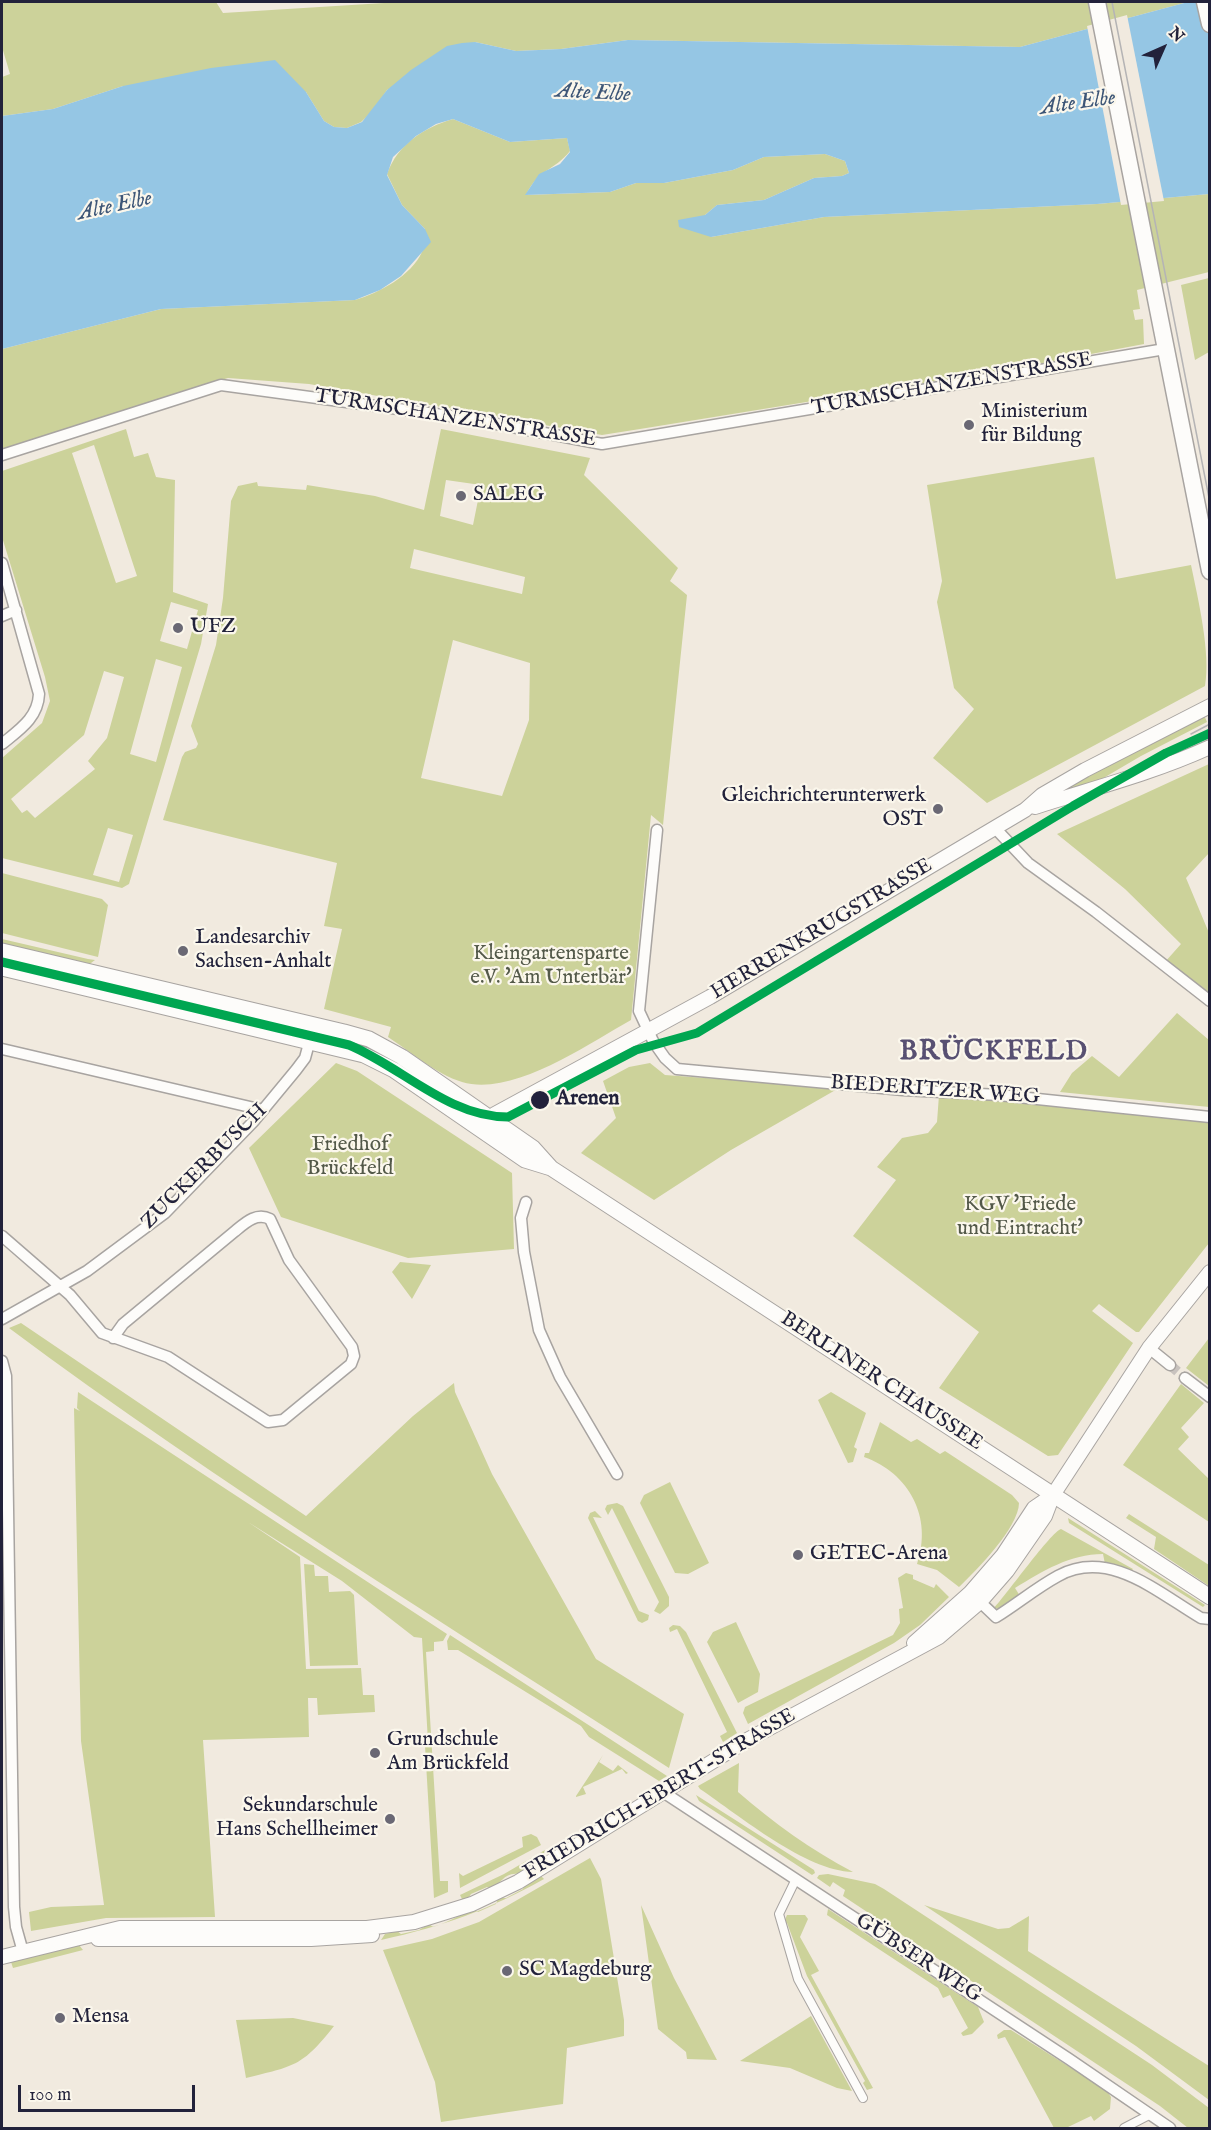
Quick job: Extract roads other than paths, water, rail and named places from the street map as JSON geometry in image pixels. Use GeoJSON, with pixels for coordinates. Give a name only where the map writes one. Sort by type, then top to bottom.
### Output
{"type":"FeatureCollection","features":[{"type":"Feature","properties":{"kind":"main road"},"geometry":{"type":"LineString","coordinates":[[1097,2],[1209,571]]}},
{"type":"Feature","properties":{"kind":"main road"},"geometry":{"type":"LineString","coordinates":[[1205,2],[1209,24]]}},
{"type":"Feature","properties":{"kind":"main road","name":"BERLINER CHAUSSEE"},"geometry":{"type":"LineString","coordinates":[[2,951],[357,1035],[386,1047],[485,1122]]}},
{"type":"Feature","properties":{"kind":"main road","name":"BERLINER CHAUSSEE"},"geometry":{"type":"LineString","coordinates":[[2,968],[310,1041],[380,1061],[533,1148],[552,1168],[1209,1597]]}},
{"type":"Feature","properties":{"kind":"street","name":"TURMSCHANZENSTRASSE"},"geometry":{"type":"LineString","coordinates":[[2,455],[221,385],[465,418],[602,444],[1165,350]]}},
{"type":"Feature","properties":{"kind":"street"},"geometry":{"type":"LineString","coordinates":[[2,563],[39,697],[31,719],[2,744]]}},
{"type":"Feature","properties":{"kind":"street"},"geometry":{"type":"LineString","coordinates":[[2,616],[16,610]]}},
{"type":"Feature","properties":{"kind":"street","name":"HERRENKRUGSTRASSE"},"geometry":{"type":"LineString","coordinates":[[485,1122],[768,964],[995,828],[1024,810],[1042,795],[1085,770],[1209,706]]}},
{"type":"Feature","properties":{"kind":"street","name":"HERRENKRUGSTRASSE"},"geometry":{"type":"LineString","coordinates":[[1024,810],[1076,792],[1159,769],[1209,747]]}},
{"type":"Feature","properties":{"kind":"street"},"geometry":{"type":"LineString","coordinates":[[995,828],[1028,863],[1154,956],[1209,1001]]}},
{"type":"Feature","properties":{"kind":"street"},"geometry":{"type":"LineString","coordinates":[[648,1031],[639,1011],[657,830]]}},
{"type":"Feature","properties":{"kind":"street","name":"ZUCKERBUSCH"},"geometry":{"type":"LineString","coordinates":[[2,1319],[61,1287],[103,1260],[165,1213],[263,1110],[301,1064],[314,1025]]}},
{"type":"Feature","properties":{"kind":"street","name":"BIEDERITZER WEG"},"geometry":{"type":"LineString","coordinates":[[648,1031],[665,1058],[682,1071],[903,1090],[999,1095],[1209,1117]]}},
{"type":"Feature","properties":{"kind":"street"},"geometry":{"type":"LineString","coordinates":[[2,1049],[263,1110]]}},
{"type":"Feature","properties":{"kind":"street"},"geometry":{"type":"LineString","coordinates":[[526,1202],[521,1218],[524,1252],[539,1330],[560,1377],[617,1474]]}},
{"type":"Feature","properties":{"kind":"street"},"geometry":{"type":"LineString","coordinates":[[2,1236],[61,1287],[98,1329],[113,1338],[168,1357],[272,1423],[280,1422],[289,1415],[351,1364],[354,1356],[352,1347],[289,1260],[272,1222],[262,1216],[254,1218],[234,1232],[123,1324],[113,1338]]}},
{"type":"Feature","properties":{"kind":"street","name":"FRIEDRICH-EBERT-STRASSE"},"geometry":{"type":"LineString","coordinates":[[2,1957],[72,1939],[345,1939],[391,1931],[472,1904],[518,1882],[749,1739],[939,1637],[975,1597],[1034,1508],[1053,1494],[1149,1348],[1209,1272]]}},
{"type":"Feature","properties":{"kind":"street"},"geometry":{"type":"LineString","coordinates":[[1149,1348],[1170,1365]]}},
{"type":"Feature","properties":{"kind":"street"},"geometry":{"type":"LineString","coordinates":[[2,1361],[6,1376],[7,1737],[15,1917],[23,1952]]}},
{"type":"Feature","properties":{"kind":"street"},"geometry":{"type":"LineString","coordinates":[[1185,1378],[1209,1397]]}},
{"type":"Feature","properties":{"kind":"street"},"geometry":{"type":"LineString","coordinates":[[975,1597],[996,1617],[1059,1575],[1080,1567],[1099,1565],[1121,1571],[1201,1618],[1209,1619]]}},
{"type":"Feature","properties":{"kind":"street","name":"GÜBSER WEG"},"geometry":{"type":"LineString","coordinates":[[663,1792],[1170,2128]]}},
{"type":"Feature","properties":{"kind":"street"},"geometry":{"type":"LineString","coordinates":[[796,1879],[779,1914],[798,1979],[863,2098]]}},
{"type":"Feature","properties":{"kind":"street"},"geometry":{"type":"LineString","coordinates":[[1124,2128],[1151,2114]]}},
{"type":"Feature","properties":{"kind":"water","name":"Alte Elbe"},"geometry":{"type":"Polygon","coordinates":[[[1188,2],[1209,2],[1209,194],[1097,204],[824,217],[711,237],[679,227],[678,220],[705,215],[717,205],[764,200],[814,178],[842,176],[849,173],[845,161],[825,154],[764,157],[733,170],[664,183],[636,183],[610,192],[525,195],[539,174],[560,164],[570,152],[567,138],[510,142],[453,119],[436,124],[416,136],[393,157],[387,175],[402,205],[425,229],[431,242],[401,276],[380,290],[355,300],[161,309],[2,349],[2,116],[53,109],[123,86],[211,68],[275,60],[306,92],[324,121],[334,127],[347,128],[362,122],[387,90],[411,70],[447,46],[462,43],[475,42],[516,51],[561,49],[628,40],[1020,47],[1188,2]]]}},
{"type":"Feature","properties":{"kind":"tunnel"},"geometry":{"type":"LineString","coordinates":[[1170,1365],[1185,1378]]}},
{"type":"Feature","properties":{"kind":"tram line"},"geometry":{"type":"LineString","coordinates":[[1112,2],[1210,503]]}},
{"type":"Feature","properties":{"kind":"tram line"},"geometry":{"type":"LineString","coordinates":[[1191,734],[1210,724]]}},
{"type":"Feature","properties":{"kind":"place","name":"Ministerium für Bildung"},"geometry":{"type":"Point","coordinates":[969,425]}},
{"type":"Feature","properties":{"kind":"place","name":"SALEG"},"geometry":{"type":"Point","coordinates":[461,496]}},
{"type":"Feature","properties":{"kind":"place","name":"UFZ"},"geometry":{"type":"Point","coordinates":[178,628]}},
{"type":"Feature","properties":{"kind":"place","name":"Gleichrichterunterwerk OST"},"geometry":{"type":"Point","coordinates":[938,809]}},
{"type":"Feature","properties":{"kind":"place","name":"Landesarchiv Sachsen-Anhalt"},"geometry":{"type":"Point","coordinates":[183,951]}},
{"type":"Feature","properties":{"kind":"place","name":"Arenen"},"geometry":{"type":"Point","coordinates":[540,1100]}},
{"type":"Feature","properties":{"kind":"place","name":"GETEC-Arena"},"geometry":{"type":"Point","coordinates":[798,1555]}},
{"type":"Feature","properties":{"kind":"place","name":"Grundschule Am Brückfeld"},"geometry":{"type":"Point","coordinates":[375,1753]}},
{"type":"Feature","properties":{"kind":"place","name":"Sekundarschule Hans Schellheimer"},"geometry":{"type":"Point","coordinates":[390,1819]}},
{"type":"Feature","properties":{"kind":"place","name":"SC Magdeburg"},"geometry":{"type":"Point","coordinates":[507,1971]}},
{"type":"Feature","properties":{"kind":"place","name":"Mensa"},"geometry":{"type":"Point","coordinates":[60,2018]}},
{"type":"Feature","properties":{"kind":"district","name":"BRÜCKFELD"},"geometry":{"type":"Point","coordinates":[994,1053]}},
{"type":"Feature","properties":{"kind":"park label","name":"Kleingartensparte e.V. 'Am Unterbär'"},"geometry":{"type":"Point","coordinates":[551,967]}},
{"type":"Feature","properties":{"kind":"park label","name":"Friedhof Brückfeld"},"geometry":{"type":"Point","coordinates":[350,1158]}},
{"type":"Feature","properties":{"kind":"park label","name":"KGV 'Friede und Eintracht'"},"geometry":{"type":"Point","coordinates":[1020,1218]}}]}
